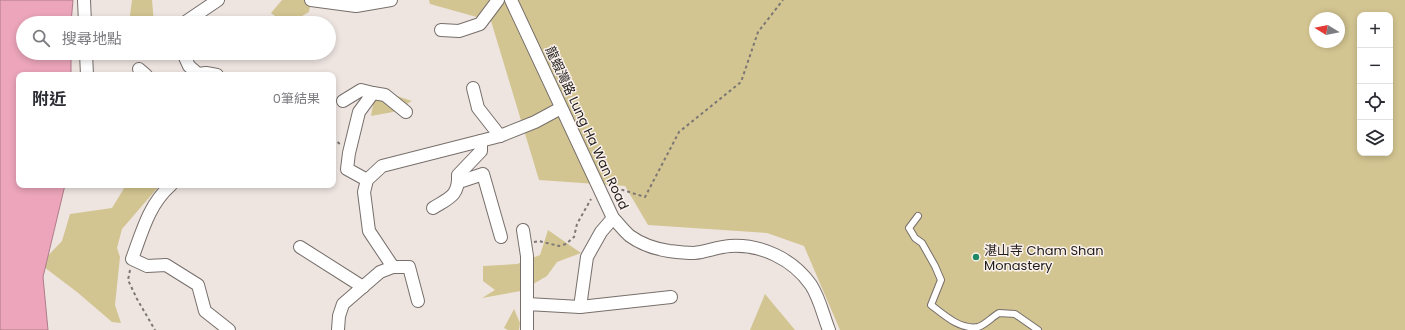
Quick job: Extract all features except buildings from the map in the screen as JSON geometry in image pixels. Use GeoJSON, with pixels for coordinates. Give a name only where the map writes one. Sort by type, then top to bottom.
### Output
{"type":"FeatureCollection","features":[{"type":"Feature","properties":{"kind":"street"},"geometry":{"type":"LineString","coordinates":[[84,0],[85,16]]}},
{"type":"Feature","properties":{"kind":"street"},"geometry":{"type":"LineString","coordinates":[[194,16],[218,0]]}},
{"type":"Feature","properties":{"kind":"street"},"geometry":{"type":"LineString","coordinates":[[311,0],[356,6],[391,0]]}},
{"type":"Feature","properties":{"kind":"street"},"geometry":{"type":"LineString","coordinates":[[441,30],[459,31],[480,24],[498,0]]}},
{"type":"Feature","properties":{"kind":"street","name":"龍蝦灣路 Lung Ha Wan Road"},"geometry":{"type":"LineString","coordinates":[[511,0],[613,218],[630,236],[648,245],[669,251],[693,253],[741,246],[752,247],[773,254],[792,265],[806,279],[816,295],[829,330]]}},
{"type":"Feature","properties":{"kind":"street"},"geometry":{"type":"LineString","coordinates":[[86,60],[87,72]]}},
{"type":"Feature","properties":{"kind":"street"},"geometry":{"type":"LineString","coordinates":[[187,60],[189,66],[195,72]]}},
{"type":"Feature","properties":{"kind":"street"},"geometry":{"type":"LineString","coordinates":[[473,88],[478,108],[500,136]]}},
{"type":"Feature","properties":{"kind":"street"},"geometry":{"type":"LineString","coordinates":[[343,101],[361,90],[373,92],[385,95],[406,112]]}},
{"type":"Feature","properties":{"kind":"street"},"geometry":{"type":"LineString","coordinates":[[367,180],[347,169],[349,153],[359,112],[373,92]]}},
{"type":"Feature","properties":{"kind":"street"},"geometry":{"type":"LineString","coordinates":[[393,267],[369,231],[364,192],[367,180],[382,166],[500,136],[535,122],[561,108]]}},
{"type":"Feature","properties":{"kind":"street"},"geometry":{"type":"LineString","coordinates":[[433,208],[452,197],[458,186],[458,175],[480,151],[481,141]]}},
{"type":"Feature","properties":{"kind":"street"},"geometry":{"type":"LineString","coordinates":[[458,182],[482,174],[501,237]]}},
{"type":"Feature","properties":{"kind":"street"},"geometry":{"type":"LineString","coordinates":[[167,188],[162,192],[150,211],[132,259],[147,266],[166,265],[198,285],[205,311],[229,330]]}},
{"type":"Feature","properties":{"kind":"street"},"geometry":{"type":"LineString","coordinates":[[580,307],[587,257],[601,232],[613,218]]}},
{"type":"Feature","properties":{"kind":"street"},"geometry":{"type":"LineString","coordinates":[[523,230],[527,256],[527,330]]}},
{"type":"Feature","properties":{"kind":"street"},"geometry":{"type":"LineString","coordinates":[[300,248],[363,287]]}},
{"type":"Feature","properties":{"kind":"street"},"geometry":{"type":"LineString","coordinates":[[338,330],[339,316],[343,304],[380,272],[393,267],[409,267],[418,301]]}},
{"type":"Feature","properties":{"kind":"street"},"geometry":{"type":"LineString","coordinates":[[527,304],[580,307],[671,297]]}},
{"type":"Feature","properties":{"kind":"lane"},"geometry":{"type":"LineString","coordinates":[[918,216],[909,228],[915,238],[922,243],[941,280],[931,305],[953,322],[967,329],[979,327],[999,313],[1015,314],[1038,330]]}},
{"type":"Feature","properties":{"kind":"path"},"geometry":{"type":"LineString","coordinates":[[525,243],[539,241],[561,246],[574,238],[578,222],[591,200],[596,182],[645,197],[679,132],[741,82],[758,32],[783,0]]}},
{"type":"Feature","properties":{"kind":"path"},"geometry":{"type":"LineString","coordinates":[[132,259],[128,280],[155,330]]}},
{"type":"Feature","properties":{"kind":"shaded area"},"geometry":{"type":"Polygon","coordinates":[[[0,0],[73,0],[72,16],[16,16],[16,60],[71,60],[71,72],[16,72],[16,188],[64,188],[43,277],[48,330],[0,330],[0,0]]]}},
{"type":"Feature","properties":{"kind":"shaded area"},"geometry":{"type":"Polygon","coordinates":[[[132,0],[152,0],[153,16],[130,16],[132,0]]]}},
{"type":"Feature","properties":{"kind":"shaded area"},"geometry":{"type":"Polygon","coordinates":[[[282,0],[311,0],[309,12],[302,16],[275,16],[271,13],[282,0]]]}},
{"type":"Feature","properties":{"kind":"shaded area"},"geometry":{"type":"Polygon","coordinates":[[[429,0],[1405,0],[1405,330],[840,330],[804,246],[767,233],[648,225],[625,186],[539,180],[491,21],[430,4],[429,0]]]}},
{"type":"Feature","properties":{"kind":"shaded area"},"geometry":{"type":"Polygon","coordinates":[[[394,95],[412,101],[393,112],[371,116],[374,99],[394,95]]]}},
{"type":"Feature","properties":{"kind":"shaded area"},"geometry":{"type":"Polygon","coordinates":[[[124,188],[157,188],[122,229],[117,248],[120,257],[115,305],[121,323],[112,322],[77,292],[40,264],[62,241],[70,214],[112,208],[124,188]]]}},
{"type":"Feature","properties":{"kind":"shaded area"},"geometry":{"type":"Polygon","coordinates":[[[548,230],[581,253],[557,262],[547,276],[521,291],[482,298],[495,290],[483,281],[483,266],[517,264],[540,255],[548,230]]]}},
{"type":"Feature","properties":{"kind":"shaded area"},"geometry":{"type":"Polygon","coordinates":[[[765,294],[795,330],[750,330],[765,294]]]}},
{"type":"Feature","properties":{"kind":"shaded area"},"geometry":{"type":"Polygon","coordinates":[[[514,309],[520,323],[519,330],[508,330],[504,328],[514,309]]]}},
{"type":"Feature","properties":{"kind":"place","name":"湛山寺 Cham Shan Monastery"},"geometry":{"type":"Point","coordinates":[976,257]}}]}
